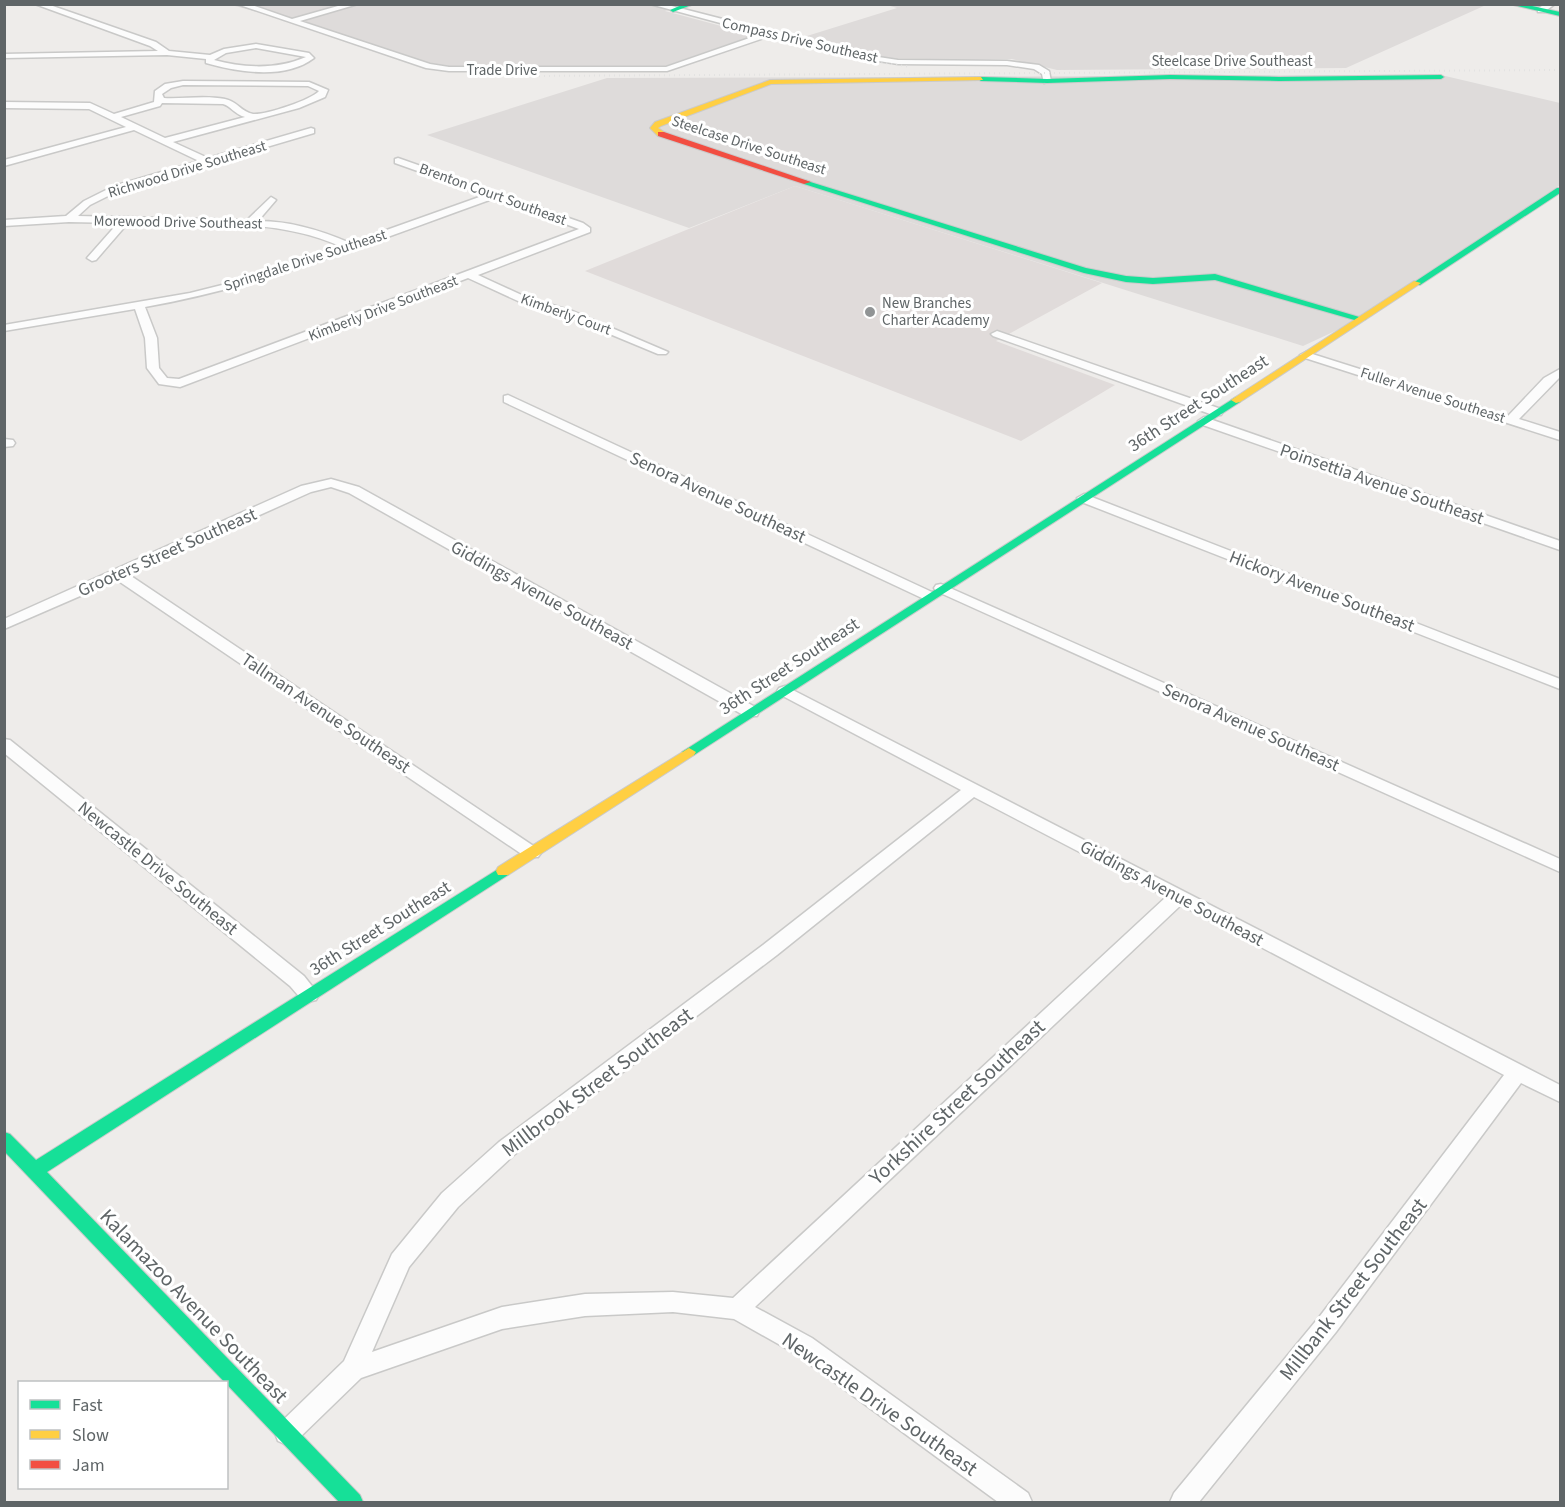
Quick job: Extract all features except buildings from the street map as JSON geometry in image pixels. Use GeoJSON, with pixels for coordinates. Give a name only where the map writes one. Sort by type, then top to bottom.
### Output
{"type":"FeatureCollection","features":[{"type":"Feature","properties":{"kind":"street"},"geometry":{"type":"LineString","coordinates":[[38,4],[153,45],[166,50],[167,53]]}},
{"type":"Feature","properties":{"kind":"street","name":"Trade Drive"},"geometry":{"type":"LineString","coordinates":[[240,4],[429,66],[462,70],[667,69],[768,34]]}},
{"type":"Feature","properties":{"kind":"street"},"geometry":{"type":"LineString","coordinates":[[292,21],[355,4]]}},
{"type":"Feature","properties":{"kind":"street","name":"Compass Drive Southeast"},"geometry":{"type":"LineString","coordinates":[[653,4],[859,56],[898,62],[1025,65],[1046,73],[1047,81]]}},
{"type":"Feature","properties":{"kind":"street"},"geometry":{"type":"LineString","coordinates":[[673,10],[692,4]]}},
{"type":"Feature","properties":{"kind":"street"},"geometry":{"type":"LineString","coordinates":[[1512,4],[1547,7],[1560,14]]}},
{"type":"Feature","properties":{"kind":"street"},"geometry":{"type":"LineString","coordinates":[[4,56],[167,53],[211,57],[224,51],[256,46],[309,55],[310,58],[298,65],[279,69],[217,64],[209,61],[211,57]]}},
{"type":"Feature","properties":{"kind":"street","name":"Steelcase Drive Southeast"},"geometry":{"type":"LineString","coordinates":[[1361,319],[1215,277],[1175,280],[1126,279],[1084,270],[720,155],[656,132],[654,128],[658,124],[770,82],[960,78],[1047,81],[1170,77],[1279,79],[1441,77]]}},
{"type":"Feature","properties":{"kind":"street","name":"Richwood Drive Southeast"},"geometry":{"type":"LineString","coordinates":[[160,100],[158,93],[163,89],[183,83],[309,84],[324,90],[322,95],[314,99],[166,141]]}},
{"type":"Feature","properties":{"kind":"street"},"geometry":{"type":"LineString","coordinates":[[113,117],[157,104],[160,100],[204,109],[238,112],[255,117]]}},
{"type":"Feature","properties":{"kind":"street"},"geometry":{"type":"LineString","coordinates":[[4,105],[84,105],[206,161]]}},
{"type":"Feature","properties":{"kind":"street"},"geometry":{"type":"LineString","coordinates":[[4,111],[24,105]]}},
{"type":"Feature","properties":{"kind":"street"},"geometry":{"type":"LineString","coordinates":[[4,163],[135,127]]}},
{"type":"Feature","properties":{"kind":"street","name":"Richwood Drive Southeast"},"geometry":{"type":"LineString","coordinates":[[69,219],[87,202],[117,188],[310,131]]}},
{"type":"Feature","properties":{"kind":"street","name":"Brenton Court Southeast"},"geometry":{"type":"LineString","coordinates":[[398,161],[579,225],[586,230]]}},
{"type":"Feature","properties":{"kind":"street","name":"36th Street Southeast"},"geometry":{"type":"LineString","coordinates":[[35,1170],[532,854],[1560,190]]}},
{"type":"Feature","properties":{"kind":"street","name":"Springdale Drive Southeast"},"geometry":{"type":"LineString","coordinates":[[4,328],[140,305],[250,281],[495,195]]}},
{"type":"Feature","properties":{"kind":"street"},"geometry":{"type":"LineString","coordinates":[[250,223],[271,200]]}},
{"type":"Feature","properties":{"kind":"street","name":"Morewood Drive Southeast"},"geometry":{"type":"LineString","coordinates":[[4,223],[69,219],[250,223],[293,226],[319,232],[349,246]]}},
{"type":"Feature","properties":{"kind":"street"},"geometry":{"type":"LineString","coordinates":[[92,258],[125,221]]}},
{"type":"Feature","properties":{"kind":"street","name":"Kimberly Drive Southeast"},"geometry":{"type":"LineString","coordinates":[[140,305],[151,338],[153,368],[163,381],[180,383],[586,230]]}},
{"type":"Feature","properties":{"kind":"street","name":"Kimberly Court"},"geometry":{"type":"LineString","coordinates":[[470,275],[522,299],[568,313],[662,352]]}},
{"type":"Feature","properties":{"kind":"street"},"geometry":{"type":"LineString","coordinates":[[997,334],[1217,412]]}},
{"type":"Feature","properties":{"kind":"street","name":"Fuller Avenue Southeast"},"geometry":{"type":"LineString","coordinates":[[1306,355],[1560,436]]}},
{"type":"Feature","properties":{"kind":"street"},"geometry":{"type":"LineString","coordinates":[[1511,420],[1548,381],[1560,372]]}},
{"type":"Feature","properties":{"kind":"street","name":"Senora Avenue Southeast"},"geometry":{"type":"LineString","coordinates":[[508,399],[935,592],[1560,866]]}},
{"type":"Feature","properties":{"kind":"street","name":"Poinsettia Avenue Southeast"},"geometry":{"type":"LineString","coordinates":[[1204,421],[1560,546]]}},
{"type":"Feature","properties":{"kind":"street","name":"Grooters Street Southeast"},"geometry":{"type":"LineString","coordinates":[[4,625],[306,489],[331,483]]}},
{"type":"Feature","properties":{"kind":"street","name":"Giddings Avenue Southeast"},"geometry":{"type":"LineString","coordinates":[[331,483],[354,490],[751,712]]}},
{"type":"Feature","properties":{"kind":"street","name":"Hickory Avenue Southeast"},"geometry":{"type":"LineString","coordinates":[[1084,498],[1560,684]]}},
{"type":"Feature","properties":{"kind":"street","name":"Tallman Avenue Southeast"},"geometry":{"type":"LineString","coordinates":[[118,574],[532,854]]}},
{"type":"Feature","properties":{"kind":"street","name":"Giddings Avenue Southeast"},"geometry":{"type":"LineString","coordinates":[[785,691],[1560,1094]]}},
{"type":"Feature","properties":{"kind":"street","name":"Newcastle Drive Southeast"},"geometry":{"type":"LineString","coordinates":[[4,744],[297,981],[309,995]]}},
{"type":"Feature","properties":{"kind":"street","name":"Millbrook Street Southeast"},"geometry":{"type":"LineString","coordinates":[[287,1432],[353,1369],[400,1261],[450,1200],[507,1149],[770,950],[973,789]]}},
{"type":"Feature","properties":{"kind":"street","name":"Yorkshire Street Southeast"},"geometry":{"type":"LineString","coordinates":[[736,1309],[1178,897]]}},
{"type":"Feature","properties":{"kind":"street","name":"Millbank Street Southeast"},"geometry":{"type":"LineString","coordinates":[[1183,1503],[1328,1324],[1518,1072]]}},
{"type":"Feature","properties":{"kind":"street","name":"Kalamazoo Avenue Southeast"},"geometry":{"type":"LineString","coordinates":[[4,1139],[353,1503]]}},
{"type":"Feature","properties":{"kind":"street","name":"Newcastle Drive Southeast"},"geometry":{"type":"LineString","coordinates":[[353,1369],[423,1347],[502,1318],[585,1305],[673,1302],[736,1309],[804,1346],[1019,1503]]}},
{"type":"Feature","properties":{"kind":"shaded area"},"geometry":{"type":"Polygon","coordinates":[[[231,5],[686,5],[665,11],[755,35],[665,66],[453,68],[435,65],[304,24],[231,5]]]}},
{"type":"Feature","properties":{"kind":"shaded area"},"geometry":{"type":"Polygon","coordinates":[[[887,5],[1486,5],[1346,68],[1057,70],[1012,59],[903,61],[835,50],[794,40],[897,8],[887,5]]]}},
{"type":"Feature","properties":{"kind":"shaded area"},"geometry":{"type":"Polygon","coordinates":[[[1441,75],[1560,103],[1560,185],[1361,319],[1303,346],[795,186],[689,228],[427,135],[607,78],[1441,75]]]}},
{"type":"Feature","properties":{"kind":"shaded area","name":"New Branches Charter Academy"},"geometry":{"type":"Polygon","coordinates":[[[795,186],[1102,283],[996,341],[1115,385],[1021,441],[585,271],[795,186]]]}},
{"type":"Feature","properties":{"kind":"railway"},"geometry":{"type":"LineString","coordinates":[[774,39],[846,57],[911,67]]}},
{"type":"Feature","properties":{"kind":"railway"},"geometry":{"type":"LineString","coordinates":[[529,76],[1560,70]]}},
{"type":"Feature","properties":{"kind":"traffic: fast"},"geometry":{"type":"LineString","coordinates":[[673,10],[691,4]]}},
{"type":"Feature","properties":{"kind":"traffic: fast"},"geometry":{"type":"LineString","coordinates":[[1512,4],[1560,14]]}},
{"type":"Feature","properties":{"kind":"traffic: fast"},"geometry":{"type":"LineString","coordinates":[[981,79],[1047,81],[1170,77],[1279,79],[1441,77]]}},
{"type":"Feature","properties":{"kind":"traffic: fast"},"geometry":{"type":"LineString","coordinates":[[807,182],[1084,270],[1126,279],[1153,281],[1215,277],[1361,319]]}},
{"type":"Feature","properties":{"kind":"traffic: fast"},"geometry":{"type":"LineString","coordinates":[[1417,283],[1560,190]]}},
{"type":"Feature","properties":{"kind":"traffic: fast"},"geometry":{"type":"LineString","coordinates":[[689,752],[1236,400]]}},
{"type":"Feature","properties":{"kind":"traffic: fast"},"geometry":{"type":"LineString","coordinates":[[35,1170],[503,871]]}},
{"type":"Feature","properties":{"kind":"traffic: fast"},"geometry":{"type":"LineString","coordinates":[[4,1139],[353,1502]]}},
{"type":"Feature","properties":{"kind":"traffic: slow"},"geometry":{"type":"LineString","coordinates":[[661,134],[654,128],[658,124],[770,82],[981,79]]}},
{"type":"Feature","properties":{"kind":"traffic: slow"},"geometry":{"type":"LineString","coordinates":[[1236,400],[1417,283]]}},
{"type":"Feature","properties":{"kind":"traffic: slow"},"geometry":{"type":"LineString","coordinates":[[503,871],[689,752]]}},
{"type":"Feature","properties":{"kind":"traffic: jam"},"geometry":{"type":"LineString","coordinates":[[661,134],[807,182]]}},
{"type":"Feature","properties":{"kind":"place","name":"New Branches Charter Academy"},"geometry":{"type":"Point","coordinates":[870,312]}}]}
